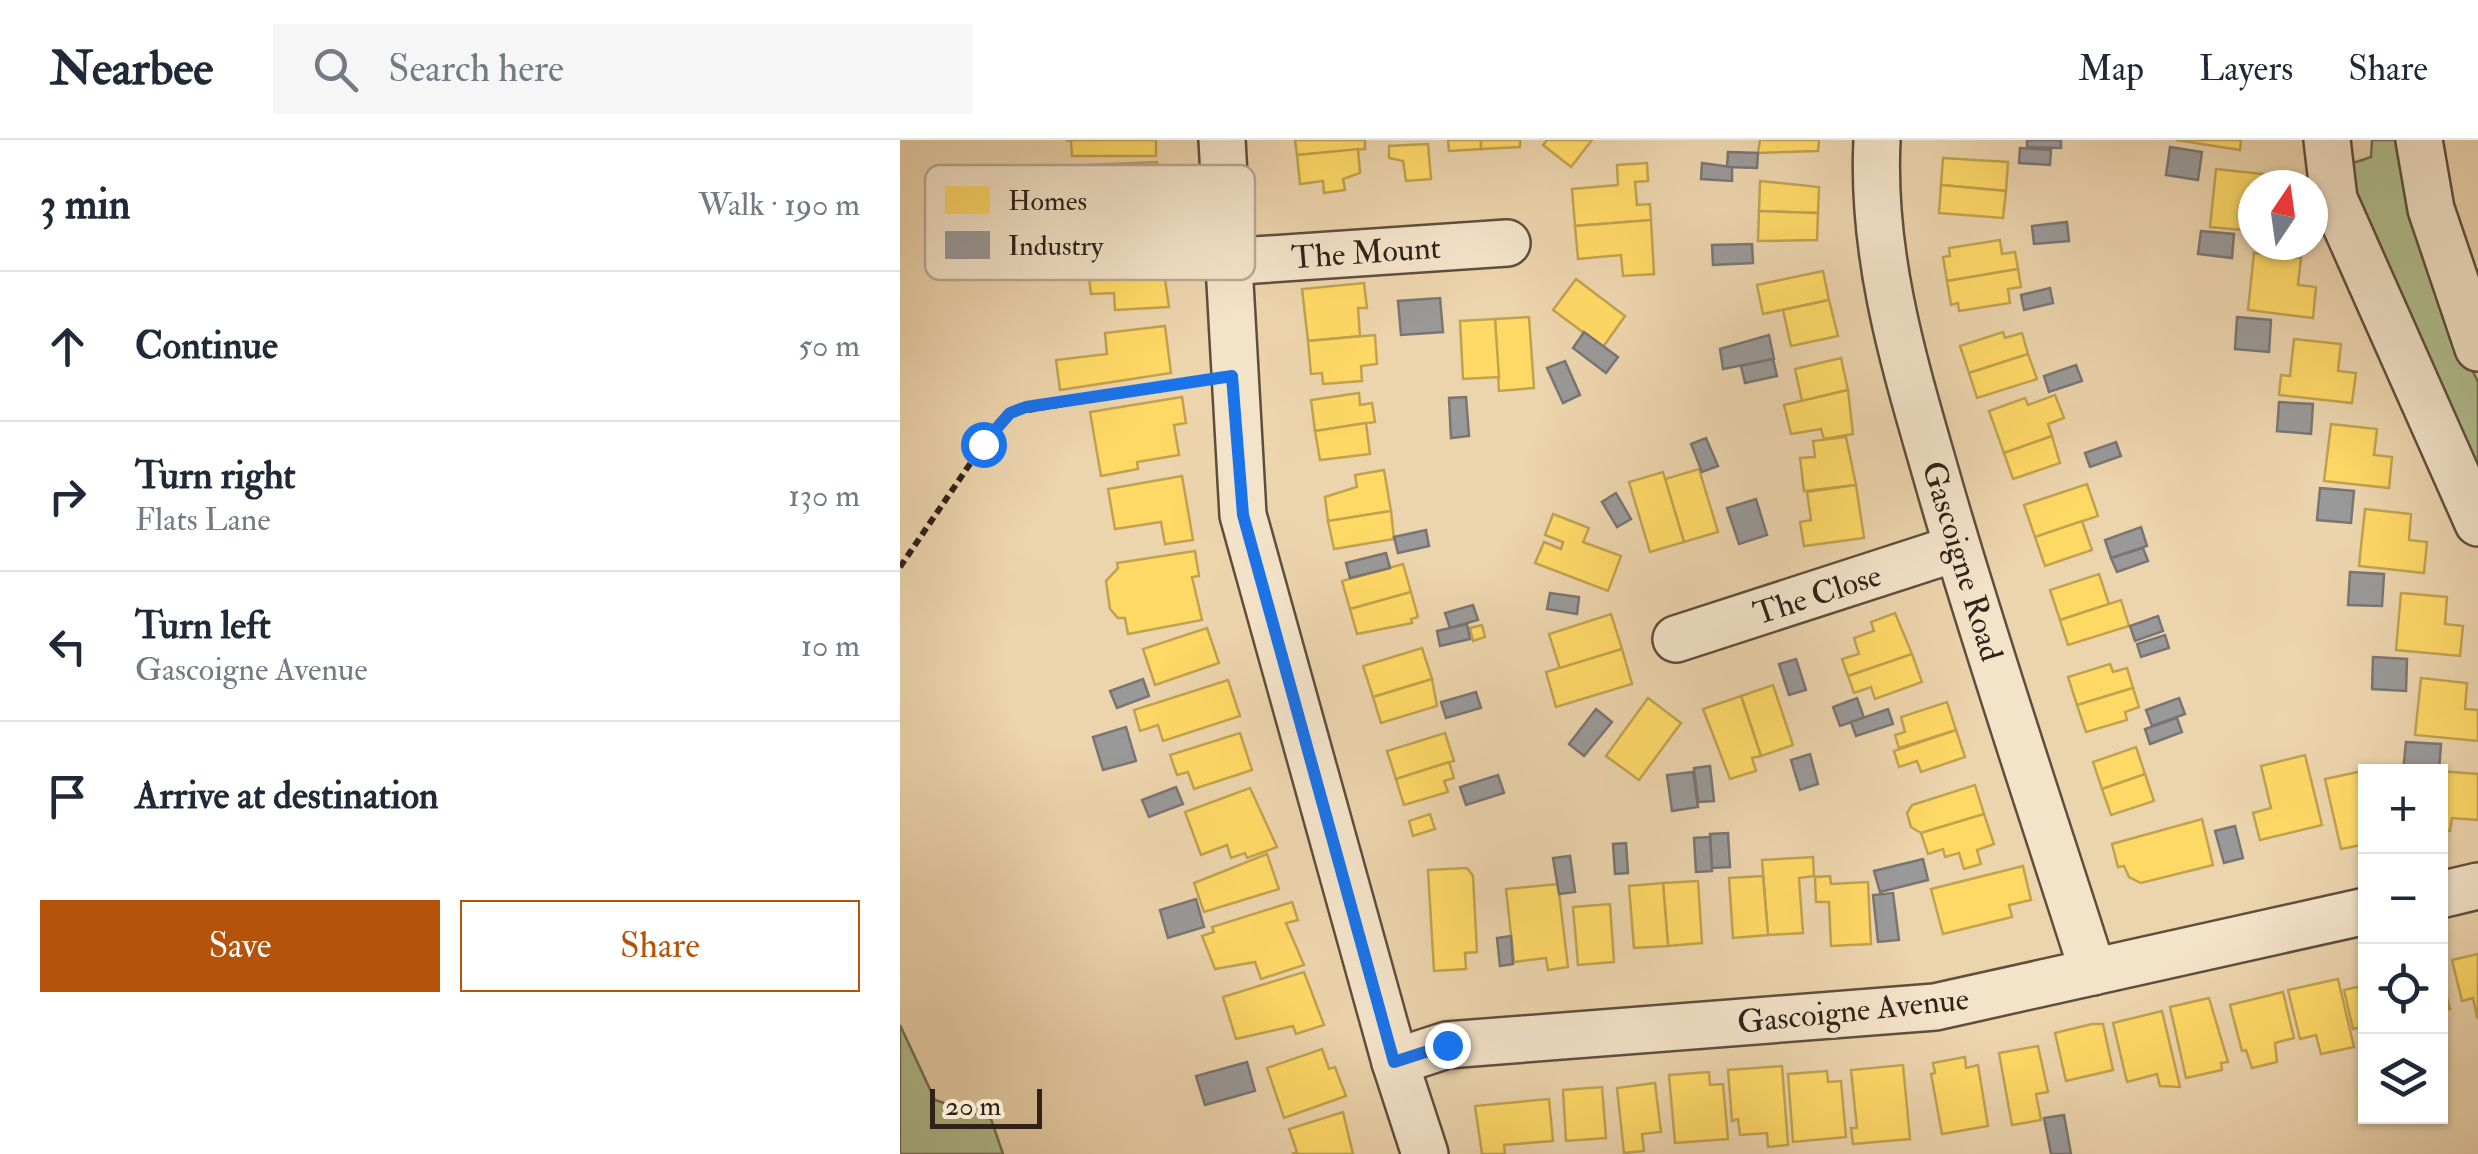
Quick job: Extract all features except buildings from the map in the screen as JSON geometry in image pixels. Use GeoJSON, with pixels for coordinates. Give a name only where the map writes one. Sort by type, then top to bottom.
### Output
{"type":"FeatureCollection","features":[{"type":"Feature","properties":{"kind":"street"},"geometry":{"type":"LineString","coordinates":[[1222,140],[1223,165]]}},
{"type":"Feature","properties":{"kind":"street","name":"Gascoigne Road"},"geometry":{"type":"LineString","coordinates":[[1877,140],[1875,178],[1889,312],[1957,548],[2093,972]]}},
{"type":"Feature","properties":{"kind":"street"},"geometry":{"type":"LineString","coordinates":[[2419,140],[2431,209],[2478,348]]}},
{"type":"Feature","properties":{"kind":"street"},"geometry":{"type":"LineString","coordinates":[[2327,141],[2327,169],[2334,199],[2478,523]]}},
{"type":"Feature","properties":{"kind":"street","name":"The Mount"},"geometry":{"type":"LineString","coordinates":[[1255,260],[1506,243]]}},
{"type":"Feature","properties":{"kind":"street"},"geometry":{"type":"LineString","coordinates":[[1226,280],[1243,515],[1394,1062],[1425,1154]]}},
{"type":"Feature","properties":{"kind":"street","name":"The Close"},"geometry":{"type":"LineString","coordinates":[[1676,640],[1957,548]]}},
{"type":"Feature","properties":{"kind":"street"},"geometry":{"type":"LineString","coordinates":[[2448,892],[2478,886]]}},
{"type":"Feature","properties":{"kind":"street","name":"Gascoigne Avenue"},"geometry":{"type":"LineString","coordinates":[[1394,1062],[1447,1045],[1935,1007],[2358,913]]}},
{"type":"Feature","properties":{"kind":"path"},"geometry":{"type":"LineString","coordinates":[[900,567],[995,427],[1010,413],[1232,376]]}},
{"type":"Feature","properties":{"kind":"green space"},"geometry":{"type":"Polygon","coordinates":[[[2372,140],[2402,140],[2448,319],[2478,382],[2478,471],[2354,194],[2353,163],[2371,157],[2372,140]]]}},
{"type":"Feature","properties":{"kind":"green space"},"geometry":{"type":"Polygon","coordinates":[[[900,1025],[935,1100],[991,1119],[1003,1154],[900,1154],[900,1025]]]}},
{"type":"Feature","properties":{"kind":"route"},"geometry":{"type":"LineString","coordinates":[[983,444],[1010,413],[1026,407],[1232,376],[1243,515],[1394,1062],[1447,1045]]}}]}
